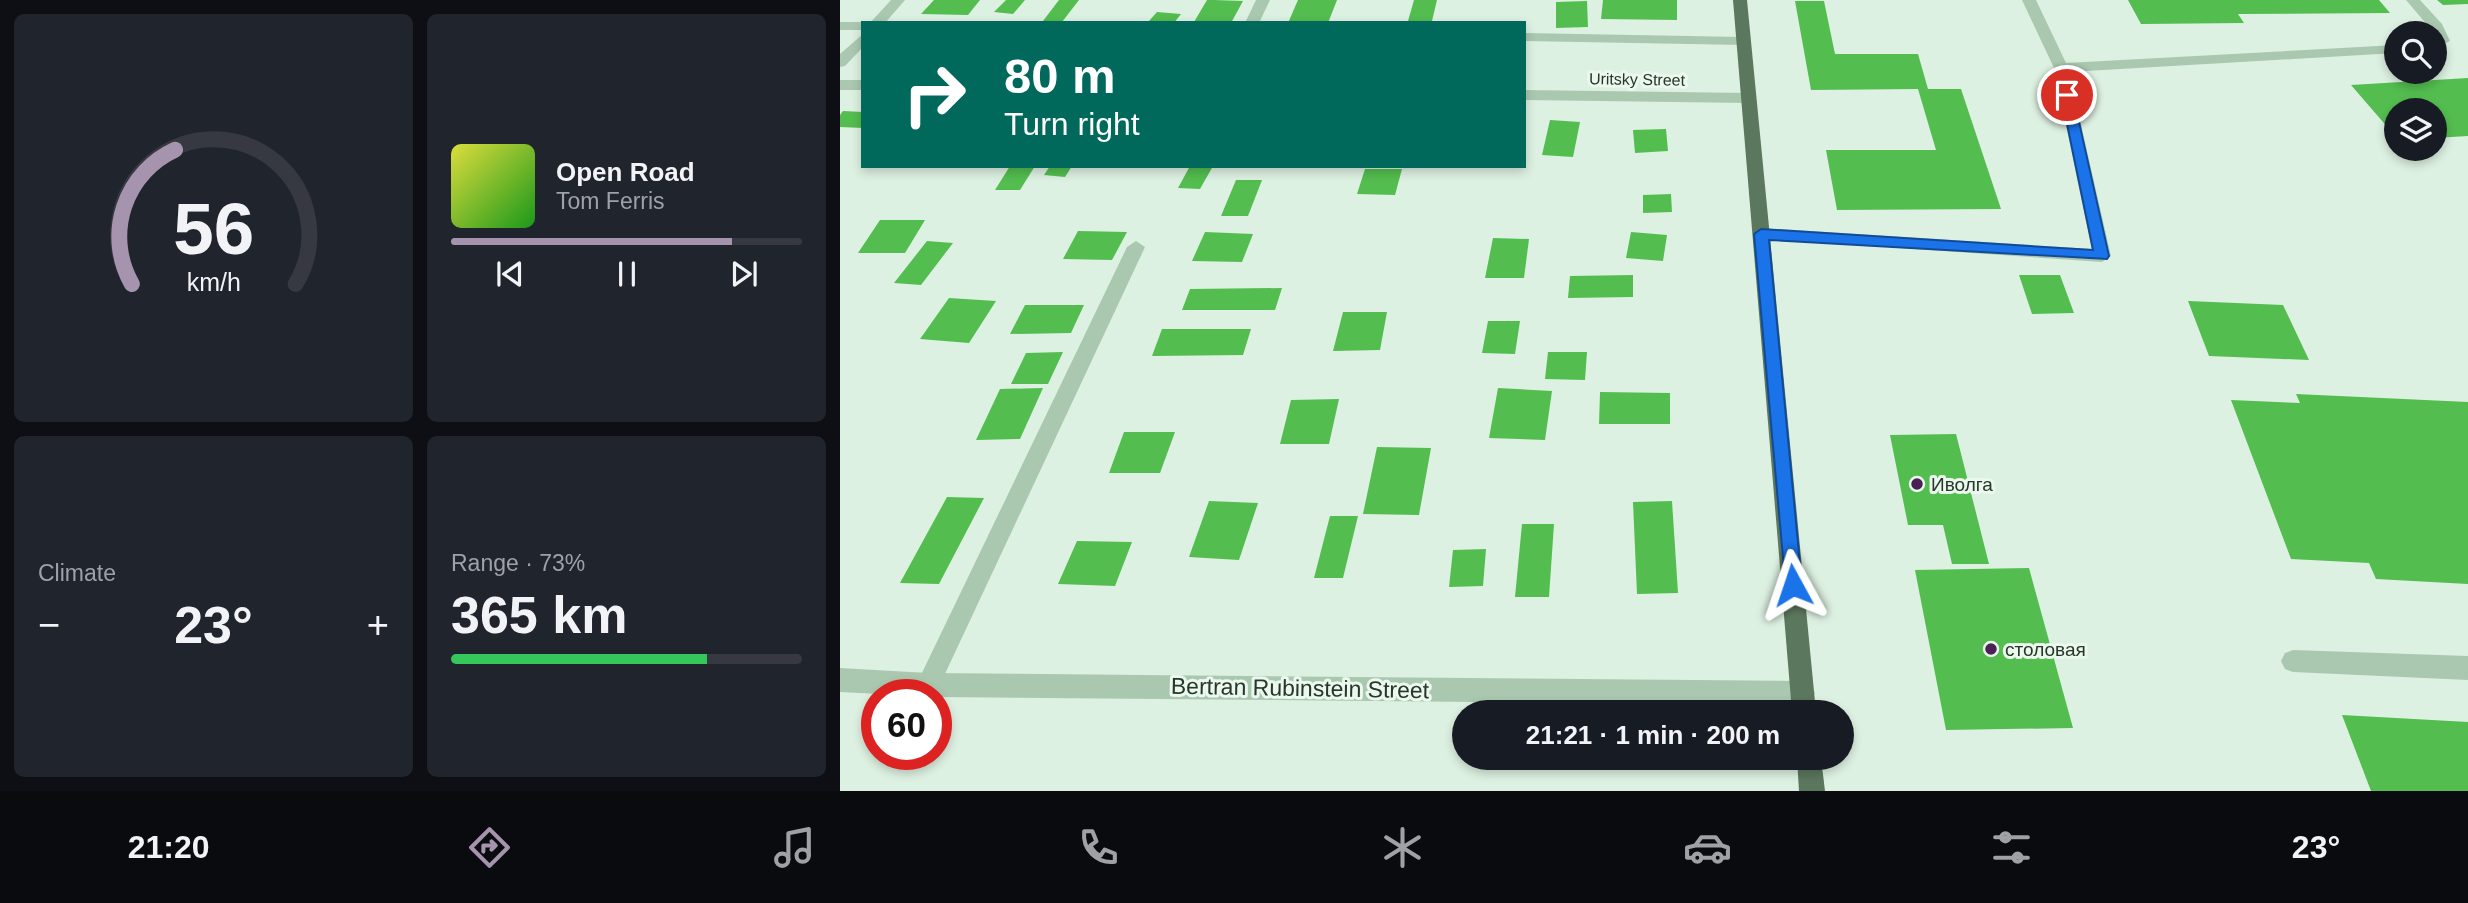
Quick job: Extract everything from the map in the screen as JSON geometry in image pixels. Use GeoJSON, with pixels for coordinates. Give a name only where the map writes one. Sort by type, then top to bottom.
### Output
{"type":"FeatureCollection","features":[{"type":"Feature","properties":{"kind":"main road"},"geometry":{"type":"LineString","coordinates":[[1740,0],[1803,700]]}},
{"type":"Feature","properties":{"kind":"main road"},"geometry":{"type":"LineString","coordinates":[[1810,770],[1812,791]]}},
{"type":"Feature","properties":{"kind":"street"},"geometry":{"type":"LineString","coordinates":[[879,21],[898,0]]}},
{"type":"Feature","properties":{"kind":"street"},"geometry":{"type":"LineString","coordinates":[[1253,21],[1263,0]]}},
{"type":"Feature","properties":{"kind":"street"},"geometry":{"type":"LineString","coordinates":[[2413,0],[2432,21]]}},
{"type":"Feature","properties":{"kind":"street"},"geometry":{"type":"LineString","coordinates":[[840,26],[861,26]]}},
{"type":"Feature","properties":{"kind":"street"},"geometry":{"type":"LineString","coordinates":[[1526,37],[1744,41]]}},
{"type":"Feature","properties":{"kind":"street"},"geometry":{"type":"LineString","coordinates":[[840,63],[861,40]]}},
{"type":"Feature","properties":{"kind":"street"},"geometry":{"type":"LineString","coordinates":[[2061,68],[2384,50]]}},
{"type":"Feature","properties":{"kind":"street"},"geometry":{"type":"LineString","coordinates":[[840,85],[861,85]]}},
{"type":"Feature","properties":{"kind":"street","name":"Uritsky Street"},"geometry":{"type":"LineString","coordinates":[[1526,95],[1749,98]]}},
{"type":"Feature","properties":{"kind":"street"},"geometry":{"type":"LineString","coordinates":[[931,679],[1136,247]]}},
{"type":"Feature","properties":{"kind":"street"},"geometry":{"type":"LineString","coordinates":[[2293,661],[2468,668]]}},
{"type":"Feature","properties":{"kind":"street","name":"Bertran Rubinstein Street"},"geometry":{"type":"LineString","coordinates":[[840,680],[861,681]]}},
{"type":"Feature","properties":{"kind":"street","name":"Bertran Rubinstein Street"},"geometry":{"type":"LineString","coordinates":[[952,685],[1700,700]]}},
{"type":"Feature","properties":{"kind":"lane"},"geometry":{"type":"LineString","coordinates":[[1761,234],[2102,256],[2061,68],[2029,0]]}},
{"type":"Feature","properties":{"kind":"building"},"geometry":{"type":"Polygon","coordinates":[[[934,0],[980,0],[968,15],[921,14],[934,0]]]}},
{"type":"Feature","properties":{"kind":"building"},"geometry":{"type":"Polygon","coordinates":[[[1006,0],[1025,0],[1013,14],[994,12],[1006,0]]]}},
{"type":"Feature","properties":{"kind":"building"},"geometry":{"type":"Polygon","coordinates":[[[1059,0],[1079,0],[1063,21],[1043,21],[1059,0]]]}},
{"type":"Feature","properties":{"kind":"building"},"geometry":{"type":"Polygon","coordinates":[[[1207,0],[1243,1],[1232,21],[1195,21],[1207,0]]]}},
{"type":"Feature","properties":{"kind":"building"},"geometry":{"type":"Polygon","coordinates":[[[1298,0],[1337,0],[1329,21],[1289,21],[1298,0]]]}},
{"type":"Feature","properties":{"kind":"building"},"geometry":{"type":"Polygon","coordinates":[[[1414,0],[1437,0],[1432,21],[1408,21],[1414,0]]]}},
{"type":"Feature","properties":{"kind":"building"},"geometry":{"type":"Polygon","coordinates":[[[1603,0],[1677,0],[1677,20],[1601,19],[1603,0]]]}},
{"type":"Feature","properties":{"kind":"building"},"geometry":{"type":"Polygon","coordinates":[[[2128,0],[2379,0],[2390,13],[2238,14],[2244,23],[2141,24],[2128,0]]]}},
{"type":"Feature","properties":{"kind":"building"},"geometry":{"type":"Polygon","coordinates":[[[2437,0],[2468,0],[2468,4],[2443,5],[2437,0]]]}},
{"type":"Feature","properties":{"kind":"building"},"geometry":{"type":"Polygon","coordinates":[[[1587,1],[1588,27],[1556,28],[1556,2],[1587,1]]]}},
{"type":"Feature","properties":{"kind":"building"},"geometry":{"type":"Polygon","coordinates":[[[1795,1],[1824,1],[1835,54],[1918,54],[1928,89],[1961,89],[2001,209],[1837,210],[1826,150],[1936,150],[1918,89],[1811,90],[1795,1]]]}},
{"type":"Feature","properties":{"kind":"building"},"geometry":{"type":"Polygon","coordinates":[[[1157,12],[1181,14],[1176,21],[1149,21],[1157,12]]]}},
{"type":"Feature","properties":{"kind":"building"},"geometry":{"type":"Polygon","coordinates":[[[2468,78],[2468,136],[2447,137],[2447,98],[2384,98],[2384,123],[2351,85],[2447,84],[2447,79],[2468,78]]]}},
{"type":"Feature","properties":{"kind":"building"},"geometry":{"type":"Polygon","coordinates":[[[843,111],[861,112],[861,128],[840,127],[840,115],[843,111]]]}},
{"type":"Feature","properties":{"kind":"building"},"geometry":{"type":"Polygon","coordinates":[[[1550,120],[1580,122],[1573,157],[1542,155],[1550,120]]]}},
{"type":"Feature","properties":{"kind":"building"},"geometry":{"type":"Polygon","coordinates":[[[1666,129],[1668,151],[1635,153],[1633,130],[1666,129]]]}},
{"type":"Feature","properties":{"kind":"building"},"geometry":{"type":"Polygon","coordinates":[[[1009,168],[1034,168],[1020,190],[995,190],[1009,168]]]}},
{"type":"Feature","properties":{"kind":"building"},"geometry":{"type":"Polygon","coordinates":[[[1049,168],[1071,168],[1065,177],[1044,175],[1049,168]]]}},
{"type":"Feature","properties":{"kind":"building"},"geometry":{"type":"Polygon","coordinates":[[[1189,168],[1212,168],[1200,189],[1178,188],[1189,168]]]}},
{"type":"Feature","properties":{"kind":"building"},"geometry":{"type":"Polygon","coordinates":[[[1365,169],[1402,169],[1395,195],[1357,194],[1365,169]]]}},
{"type":"Feature","properties":{"kind":"building"},"geometry":{"type":"Polygon","coordinates":[[[1236,180],[1262,180],[1248,216],[1221,216],[1236,180]]]}},
{"type":"Feature","properties":{"kind":"building"},"geometry":{"type":"Polygon","coordinates":[[[1671,194],[1672,212],[1643,213],[1643,195],[1671,194]]]}},
{"type":"Feature","properties":{"kind":"building"},"geometry":{"type":"Polygon","coordinates":[[[880,220],[925,220],[905,253],[858,253],[880,220]]]}},
{"type":"Feature","properties":{"kind":"building"},"geometry":{"type":"Polygon","coordinates":[[[1078,231],[1127,232],[1112,260],[1063,259],[1078,231]]]}},
{"type":"Feature","properties":{"kind":"building"},"geometry":{"type":"Polygon","coordinates":[[[1205,232],[1253,234],[1242,262],[1192,261],[1205,232]]]}},
{"type":"Feature","properties":{"kind":"building"},"geometry":{"type":"Polygon","coordinates":[[[1631,232],[1667,235],[1663,261],[1626,258],[1631,232]]]}},
{"type":"Feature","properties":{"kind":"building"},"geometry":{"type":"Polygon","coordinates":[[[1493,238],[1529,239],[1524,278],[1485,278],[1493,238]]]}},
{"type":"Feature","properties":{"kind":"building"},"geometry":{"type":"Polygon","coordinates":[[[927,241],[953,243],[921,285],[894,283],[927,241]]]}},
{"type":"Feature","properties":{"kind":"building"},"geometry":{"type":"Polygon","coordinates":[[[1633,275],[1633,297],[1568,298],[1570,276],[1633,275]]]}},
{"type":"Feature","properties":{"kind":"building"},"geometry":{"type":"Polygon","coordinates":[[[2019,275],[2060,275],[2074,313],[2032,314],[2019,275]]]}},
{"type":"Feature","properties":{"kind":"building"},"geometry":{"type":"Polygon","coordinates":[[[1282,288],[1275,310],[1182,310],[1190,289],[1282,288]]]}},
{"type":"Feature","properties":{"kind":"building"},"geometry":{"type":"Polygon","coordinates":[[[949,298],[996,301],[969,343],[920,339],[949,298]]]}},
{"type":"Feature","properties":{"kind":"building"},"geometry":{"type":"Polygon","coordinates":[[[2188,301],[2283,305],[2309,360],[2209,356],[2188,301]]]}},
{"type":"Feature","properties":{"kind":"building"},"geometry":{"type":"Polygon","coordinates":[[[1025,305],[1084,305],[1071,333],[1010,334],[1025,305]]]}},
{"type":"Feature","properties":{"kind":"building"},"geometry":{"type":"Polygon","coordinates":[[[1343,312],[1387,312],[1380,350],[1333,351],[1343,312]]]}},
{"type":"Feature","properties":{"kind":"building"},"geometry":{"type":"Polygon","coordinates":[[[1488,321],[1520,321],[1515,354],[1482,353],[1488,321]]]}},
{"type":"Feature","properties":{"kind":"building"},"geometry":{"type":"Polygon","coordinates":[[[1162,329],[1251,329],[1243,355],[1152,356],[1162,329]]]}},
{"type":"Feature","properties":{"kind":"building"},"geometry":{"type":"Polygon","coordinates":[[[1063,352],[1048,384],[1011,384],[1026,353],[1063,352]]]}},
{"type":"Feature","properties":{"kind":"building"},"geometry":{"type":"Polygon","coordinates":[[[1548,352],[1587,352],[1585,380],[1545,379],[1548,352]]]}},
{"type":"Feature","properties":{"kind":"building"},"geometry":{"type":"Polygon","coordinates":[[[1043,388],[1020,439],[976,440],[1000,389],[1043,388]]]}},
{"type":"Feature","properties":{"kind":"building"},"geometry":{"type":"Polygon","coordinates":[[[1498,388],[1552,391],[1545,440],[1489,438],[1498,388]]]}},
{"type":"Feature","properties":{"kind":"building"},"geometry":{"type":"Polygon","coordinates":[[[1600,392],[1670,393],[1670,424],[1599,424],[1600,392]]]}},
{"type":"Feature","properties":{"kind":"building"},"geometry":{"type":"Polygon","coordinates":[[[2296,394],[2468,402],[2468,584],[2376,579],[2369,563],[2291,559],[2231,400],[2300,403],[2296,394]]]}},
{"type":"Feature","properties":{"kind":"building"},"geometry":{"type":"Polygon","coordinates":[[[1339,399],[1329,444],[1280,444],[1291,400],[1339,399]]]}},
{"type":"Feature","properties":{"kind":"building"},"geometry":{"type":"Polygon","coordinates":[[[1124,432],[1175,432],[1160,473],[1109,473],[1124,432]]]}},
{"type":"Feature","properties":{"kind":"building"},"geometry":{"type":"Polygon","coordinates":[[[1956,434],[1989,564],[1952,564],[1943,525],[1908,525],[1890,435],[1956,434]]]}},
{"type":"Feature","properties":{"kind":"building"},"geometry":{"type":"Polygon","coordinates":[[[1377,447],[1431,448],[1419,515],[1363,514],[1377,447]]]}},
{"type":"Feature","properties":{"kind":"building"},"geometry":{"type":"Polygon","coordinates":[[[947,497],[984,498],[939,584],[900,583],[947,497]]]}},
{"type":"Feature","properties":{"kind":"building"},"geometry":{"type":"Polygon","coordinates":[[[1209,501],[1258,503],[1239,560],[1189,557],[1209,501]]]}},
{"type":"Feature","properties":{"kind":"building"},"geometry":{"type":"Polygon","coordinates":[[[1672,501],[1678,593],[1637,594],[1633,502],[1672,501]]]}},
{"type":"Feature","properties":{"kind":"building"},"geometry":{"type":"Polygon","coordinates":[[[1330,516],[1358,516],[1343,578],[1314,578],[1330,516]]]}},
{"type":"Feature","properties":{"kind":"building"},"geometry":{"type":"Polygon","coordinates":[[[1522,524],[1554,524],[1549,597],[1515,597],[1522,524]]]}},
{"type":"Feature","properties":{"kind":"building"},"geometry":{"type":"Polygon","coordinates":[[[1077,541],[1132,542],[1115,586],[1058,584],[1077,541]]]}},
{"type":"Feature","properties":{"kind":"building"},"geometry":{"type":"Polygon","coordinates":[[[1486,549],[1483,586],[1449,587],[1453,550],[1486,549]]]}},
{"type":"Feature","properties":{"kind":"building","name":"столовая"},"geometry":{"type":"Polygon","coordinates":[[[2029,568],[2073,728],[1946,730],[1915,570],[2029,568]]]}},
{"type":"Feature","properties":{"kind":"building"},"geometry":{"type":"Polygon","coordinates":[[[2342,715],[2468,722],[2468,791],[2371,791],[2342,715]]]}},
{"type":"Feature","properties":{"kind":"place","name":"Иволга"},"geometry":{"type":"Point","coordinates":[1917,484]}},
{"type":"Feature","properties":{"kind":"place","name":"столовая"},"geometry":{"type":"Point","coordinates":[1991,649]}},
{"type":"Feature","properties":{"kind":"route"},"geometry":{"type":"LineString","coordinates":[[1793,585],[1761,234],[2102,256],[2067,95]]}}]}
